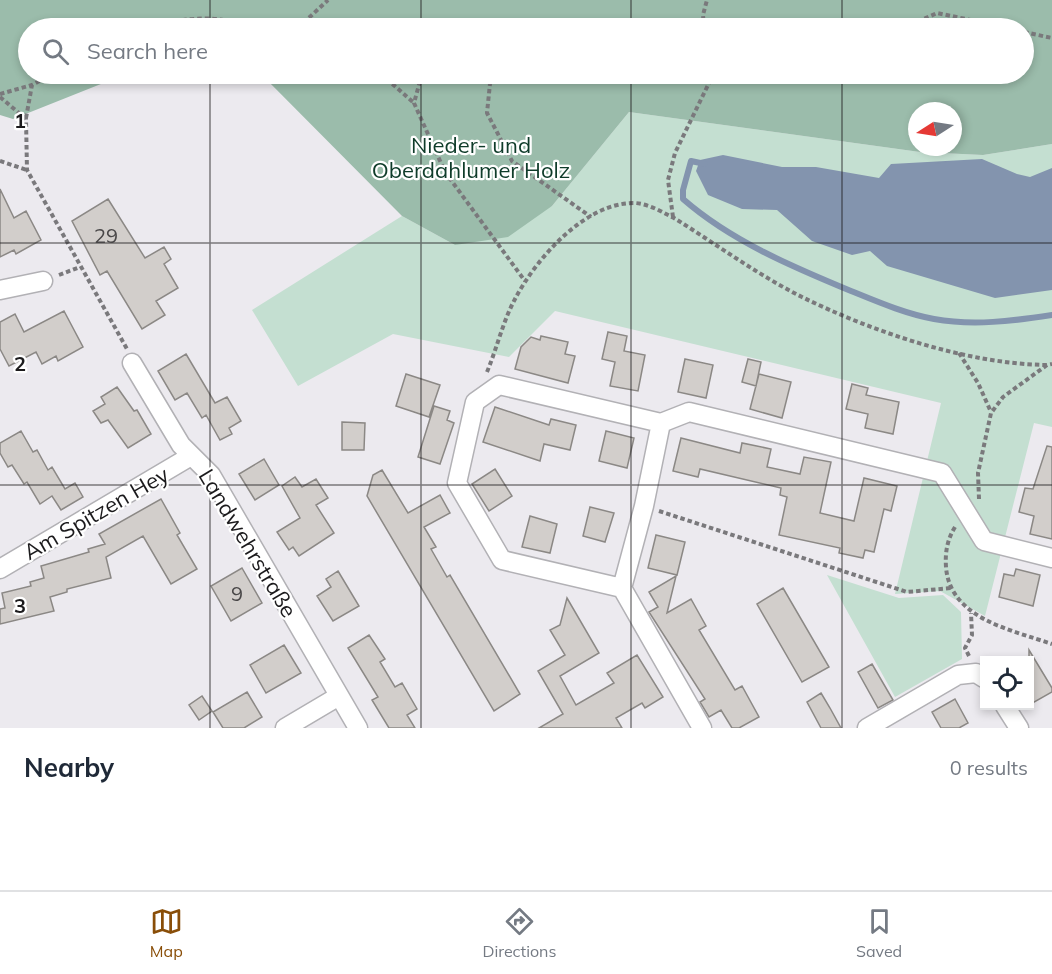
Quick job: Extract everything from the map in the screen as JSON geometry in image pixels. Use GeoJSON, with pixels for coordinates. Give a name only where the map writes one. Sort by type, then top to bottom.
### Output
{"type":"FeatureCollection","features":[{"type":"Feature","properties":{"kind":"street"},"geometry":{"type":"LineString","coordinates":[[0,290],[43,281]]}},
{"type":"Feature","properties":{"kind":"street","name":"Landwehrstraße"},"geometry":{"type":"LineString","coordinates":[[132,363],[191,456],[212,476],[358,728]]}},
{"type":"Feature","properties":{"kind":"street"},"geometry":{"type":"LineString","coordinates":[[622,588],[502,560],[457,483],[475,402],[500,385],[661,423],[689,412],[942,474],[984,541],[1052,558]]}},
{"type":"Feature","properties":{"kind":"street"},"geometry":{"type":"LineString","coordinates":[[661,423],[644,506],[622,588],[702,728]]}},
{"type":"Feature","properties":{"kind":"street","name":"Am Spitzen Hey"},"geometry":{"type":"LineString","coordinates":[[0,568],[191,456]]}},
{"type":"Feature","properties":{"kind":"street"},"geometry":{"type":"LineString","coordinates":[[867,728],[958,675],[980,676]]}},
{"type":"Feature","properties":{"kind":"street"},"geometry":{"type":"LineString","coordinates":[[285,728],[339,696]]}},
{"type":"Feature","properties":{"kind":"street"},"geometry":{"type":"LineString","coordinates":[[1008,710],[1019,728]]}},
{"type":"Feature","properties":{"kind":"path"},"geometry":{"type":"LineString","coordinates":[[309,18],[328,0]]}},
{"type":"Feature","properties":{"kind":"path"},"geometry":{"type":"LineString","coordinates":[[703,18],[707,0]]}},
{"type":"Feature","properties":{"kind":"path"},"geometry":{"type":"LineString","coordinates":[[926,18],[937,13],[961,18]]}},
{"type":"Feature","properties":{"kind":"path"},"geometry":{"type":"LineString","coordinates":[[1034,34],[1052,38]]}},
{"type":"Feature","properties":{"kind":"path"},"geometry":{"type":"LineString","coordinates":[[392,84],[414,103],[445,172],[525,281]]}},
{"type":"Feature","properties":{"kind":"path"},"geometry":{"type":"LineString","coordinates":[[414,103],[419,84]]}},
{"type":"Feature","properties":{"kind":"path"},"geometry":{"type":"LineString","coordinates":[[489,84],[487,113],[512,161],[591,217]]}},
{"type":"Feature","properties":{"kind":"path"},"geometry":{"type":"LineString","coordinates":[[674,218],[668,180],[675,153],[709,84]]}},
{"type":"Feature","properties":{"kind":"path"},"geometry":{"type":"LineString","coordinates":[[0,95],[32,85],[26,118],[27,170],[130,353],[132,363]]}},
{"type":"Feature","properties":{"kind":"path"},"geometry":{"type":"LineString","coordinates":[[0,95],[26,118]]}},
{"type":"Feature","properties":{"kind":"path"},"geometry":{"type":"LineString","coordinates":[[0,160],[27,170]]}},
{"type":"Feature","properties":{"kind":"path"},"geometry":{"type":"LineString","coordinates":[[475,402],[514,301],[525,281],[559,240],[591,217],[619,205],[634,203],[656,208],[801,296],[843,315],[958,353],[1017,364],[1047,365]]}},
{"type":"Feature","properties":{"kind":"path"},"geometry":{"type":"LineString","coordinates":[[958,353],[978,383],[992,413]]}},
{"type":"Feature","properties":{"kind":"path"},"geometry":{"type":"LineString","coordinates":[[644,506],[907,592],[951,588]]}},
{"type":"Feature","properties":{"kind":"path"},"geometry":{"type":"LineString","coordinates":[[971,612],[972,635],[965,648],[980,676]]}},
{"type":"Feature","properties":{"kind":"green space","name":"Nieder- und Oberdahlumer Holz"},"geometry":{"type":"Polygon","coordinates":[[[0,0],[1052,0],[1052,144],[983,155],[962,154],[962,102],[908,102],[908,150],[629,112],[552,206],[508,237],[455,245],[402,216],[271,84],[1034,84],[1034,18],[18,18],[18,84],[101,84],[13,119],[0,115],[0,0]]]}},
{"type":"Feature","properties":{"kind":"green space"},"geometry":{"type":"Polygon","coordinates":[[[629,112],[908,150],[908,156],[983,155],[1052,144],[1052,427],[1034,423],[985,616],[940,591],[895,594],[941,403],[555,311],[509,357],[393,334],[298,386],[252,310],[402,216],[455,245],[552,206],[629,112]]]}},
{"type":"Feature","properties":{"kind":"green space"},"geometry":{"type":"Polygon","coordinates":[[[827,575],[899,598],[943,595],[961,612],[962,659],[895,697],[827,575]]]}},
{"type":"Feature","properties":{"kind":"water"},"geometry":{"type":"Polygon","coordinates":[[[723,155],[782,167],[816,167],[879,178],[891,164],[982,159],[1030,177],[1052,168],[1052,290],[995,298],[887,266],[870,251],[852,255],[812,241],[777,210],[742,209],[708,195],[696,171],[700,160],[723,155]]]}},
{"type":"Feature","properties":{"kind":"building"},"geometry":{"type":"Polygon","coordinates":[[[0,189],[14,218],[26,211],[41,240],[16,254],[14,250],[0,257],[0,189]]]}},
{"type":"Feature","properties":{"kind":"building"},"geometry":{"type":"Polygon","coordinates":[[[108,199],[145,258],[164,247],[171,259],[164,264],[178,288],[156,301],[165,315],[142,329],[107,271],[100,275],[72,221],[108,199]]]}},
{"type":"Feature","properties":{"kind":"building"},"geometry":{"type":"Polygon","coordinates":[[[64,311],[83,347],[58,361],[56,356],[42,364],[36,352],[9,366],[0,349],[0,322],[15,314],[24,332],[64,311]]]}},
{"type":"Feature","properties":{"kind":"building"},"geometry":{"type":"Polygon","coordinates":[[[608,332],[627,336],[624,351],[645,355],[638,391],[610,386],[615,362],[602,359],[608,332]]]}},
{"type":"Feature","properties":{"kind":"building"},"geometry":{"type":"Polygon","coordinates":[[[541,336],[568,342],[565,354],[575,356],[568,383],[515,369],[521,347],[531,337],[540,340],[541,336]]]}},
{"type":"Feature","properties":{"kind":"building"},"geometry":{"type":"Polygon","coordinates":[[[186,354],[215,403],[227,397],[241,421],[229,428],[232,434],[220,440],[206,415],[202,418],[187,393],[175,400],[158,371],[186,354]]]}},
{"type":"Feature","properties":{"kind":"building"},"geometry":{"type":"Polygon","coordinates":[[[685,359],[713,365],[706,398],[678,392],[685,359]]]}},
{"type":"Feature","properties":{"kind":"building"},"geometry":{"type":"Polygon","coordinates":[[[748,359],[761,362],[756,386],[742,382],[748,359]]]}},
{"type":"Feature","properties":{"kind":"building"},"geometry":{"type":"Polygon","coordinates":[[[406,374],[440,385],[429,417],[396,406],[406,374]]]}},
{"type":"Feature","properties":{"kind":"building"},"geometry":{"type":"Polygon","coordinates":[[[759,374],[791,382],[782,418],[750,409],[759,374]]]}},
{"type":"Feature","properties":{"kind":"building"},"geometry":{"type":"Polygon","coordinates":[[[852,384],[868,388],[866,395],[899,402],[893,434],[865,428],[868,414],[846,409],[852,384]]]}},
{"type":"Feature","properties":{"kind":"building"},"geometry":{"type":"Polygon","coordinates":[[[117,387],[134,411],[137,410],[151,434],[128,448],[108,420],[101,423],[93,411],[105,404],[101,397],[117,387]]]}},
{"type":"Feature","properties":{"kind":"building"},"geometry":{"type":"Polygon","coordinates":[[[434,406],[450,411],[447,420],[454,423],[440,464],[418,457],[434,406]]]}},
{"type":"Feature","properties":{"kind":"building"},"geometry":{"type":"Polygon","coordinates":[[[495,407],[549,425],[551,419],[576,425],[570,450],[544,444],[540,461],[483,442],[495,407]]]}},
{"type":"Feature","properties":{"kind":"building"},"geometry":{"type":"Polygon","coordinates":[[[342,422],[365,423],[364,450],[342,450],[342,422]]]}},
{"type":"Feature","properties":{"kind":"building"},"geometry":{"type":"Polygon","coordinates":[[[21,431],[33,452],[37,450],[48,470],[52,467],[65,489],[75,483],[83,497],[61,510],[52,496],[40,504],[27,482],[24,484],[12,465],[8,467],[0,453],[0,443],[21,431]]]}},
{"type":"Feature","properties":{"kind":"building"},"geometry":{"type":"Polygon","coordinates":[[[606,431],[634,438],[627,468],[599,461],[606,431]]]}},
{"type":"Feature","properties":{"kind":"building"},"geometry":{"type":"Polygon","coordinates":[[[681,438],[740,453],[742,443],[771,449],[767,467],[800,474],[804,457],[831,462],[820,513],[854,521],[864,478],[897,486],[891,511],[884,509],[874,552],[865,550],[863,558],[839,553],[840,548],[779,535],[787,497],[780,495],[781,488],[700,469],[698,477],[673,471],[681,438]]]}},
{"type":"Feature","properties":{"kind":"building"},"geometry":{"type":"Polygon","coordinates":[[[1047,446],[1052,447],[1052,539],[1030,534],[1034,516],[1019,512],[1025,488],[1033,489],[1047,446]]]}},
{"type":"Feature","properties":{"kind":"building"},"geometry":{"type":"Polygon","coordinates":[[[264,459],[279,485],[255,500],[239,474],[264,459]]]}},
{"type":"Feature","properties":{"kind":"building"},"geometry":{"type":"Polygon","coordinates":[[[495,469],[512,496],[489,511],[472,484],[495,469]]]}},
{"type":"Feature","properties":{"kind":"building"},"geometry":{"type":"Polygon","coordinates":[[[382,470],[408,513],[440,495],[450,513],[424,527],[436,547],[431,549],[447,577],[450,575],[520,694],[494,711],[367,496],[373,475],[382,470]]]}},
{"type":"Feature","properties":{"kind":"building"},"geometry":{"type":"Polygon","coordinates":[[[295,477],[302,487],[316,479],[328,498],[316,505],[334,533],[299,556],[293,547],[289,550],[277,532],[300,518],[282,486],[295,477]]]}},
{"type":"Feature","properties":{"kind":"building"},"geometry":{"type":"Polygon","coordinates":[[[161,499],[180,533],[177,535],[197,569],[171,584],[143,536],[106,557],[111,578],[67,589],[67,592],[50,597],[54,611],[0,624],[0,609],[5,608],[2,593],[31,586],[30,582],[44,578],[41,566],[89,552],[88,549],[105,544],[99,534],[161,499]]]}},
{"type":"Feature","properties":{"kind":"building"},"geometry":{"type":"Polygon","coordinates":[[[590,507],[614,513],[605,542],[583,536],[590,507]]]}},
{"type":"Feature","properties":{"kind":"building"},"geometry":{"type":"Polygon","coordinates":[[[530,516],[557,524],[550,553],[522,547],[530,516]]]}},
{"type":"Feature","properties":{"kind":"building"},"geometry":{"type":"Polygon","coordinates":[[[656,535],[685,542],[677,575],[648,568],[656,535]]]}},
{"type":"Feature","properties":{"kind":"building"},"geometry":{"type":"Polygon","coordinates":[[[242,568],[262,603],[231,621],[211,586],[242,568]]]}},
{"type":"Feature","properties":{"kind":"building"},"geometry":{"type":"Polygon","coordinates":[[[1016,569],[1040,575],[1033,606],[999,597],[1004,574],[1014,576],[1016,569]]]}},
{"type":"Feature","properties":{"kind":"building"},"geometry":{"type":"Polygon","coordinates":[[[338,571],[359,606],[333,621],[317,596],[331,587],[326,579],[338,571]]]}},
{"type":"Feature","properties":{"kind":"building"},"geometry":{"type":"Polygon","coordinates":[[[676,576],[667,613],[691,599],[706,626],[699,630],[735,690],[742,686],[759,717],[739,728],[732,728],[721,710],[709,717],[700,702],[705,699],[649,612],[658,607],[649,592],[676,576]]]}},
{"type":"Feature","properties":{"kind":"building"},"geometry":{"type":"Polygon","coordinates":[[[783,588],[829,667],[802,682],[757,604],[783,588]]]}},
{"type":"Feature","properties":{"kind":"building"},"geometry":{"type":"Polygon","coordinates":[[[567,598],[599,653],[560,676],[576,705],[614,683],[607,673],[637,655],[663,697],[645,708],[642,703],[616,718],[622,728],[539,728],[563,714],[538,671],[565,655],[550,630],[560,625],[567,598]]]}},
{"type":"Feature","properties":{"kind":"building"},"geometry":{"type":"Polygon","coordinates":[[[369,635],[385,659],[380,662],[395,687],[402,683],[417,709],[407,715],[415,728],[389,728],[372,700],[378,697],[348,648],[369,635]]]}},
{"type":"Feature","properties":{"kind":"building"},"geometry":{"type":"Polygon","coordinates":[[[284,645],[301,673],[266,693],[250,665],[284,645]]]}},
{"type":"Feature","properties":{"kind":"building"},"geometry":{"type":"Polygon","coordinates":[[[1034,658],[1052,688],[1052,692],[1034,702],[1034,658]]]}},
{"type":"Feature","properties":{"kind":"building"},"geometry":{"type":"Polygon","coordinates":[[[872,664],[893,700],[878,708],[858,672],[872,664]]]}},
{"type":"Feature","properties":{"kind":"building"},"geometry":{"type":"Polygon","coordinates":[[[247,692],[262,717],[244,728],[223,728],[213,712],[247,692]]]}},
{"type":"Feature","properties":{"kind":"building"},"geometry":{"type":"Polygon","coordinates":[[[821,693],[841,728],[821,728],[807,702],[821,693]]]}},
{"type":"Feature","properties":{"kind":"building"},"geometry":{"type":"Polygon","coordinates":[[[202,696],[212,711],[199,720],[189,705],[202,696]]]}},
{"type":"Feature","properties":{"kind":"building"},"geometry":{"type":"Polygon","coordinates":[[[955,699],[968,723],[959,728],[941,728],[932,712],[955,699]]]}},
{"type":"Feature","properties":{"kind":"waterway"},"geometry":{"type":"LineString","coordinates":[[705,164],[691,161],[683,190],[683,199],[721,228],[763,252],[807,272],[892,307],[934,319],[978,322],[1008,321],[1052,315]]}}]}
